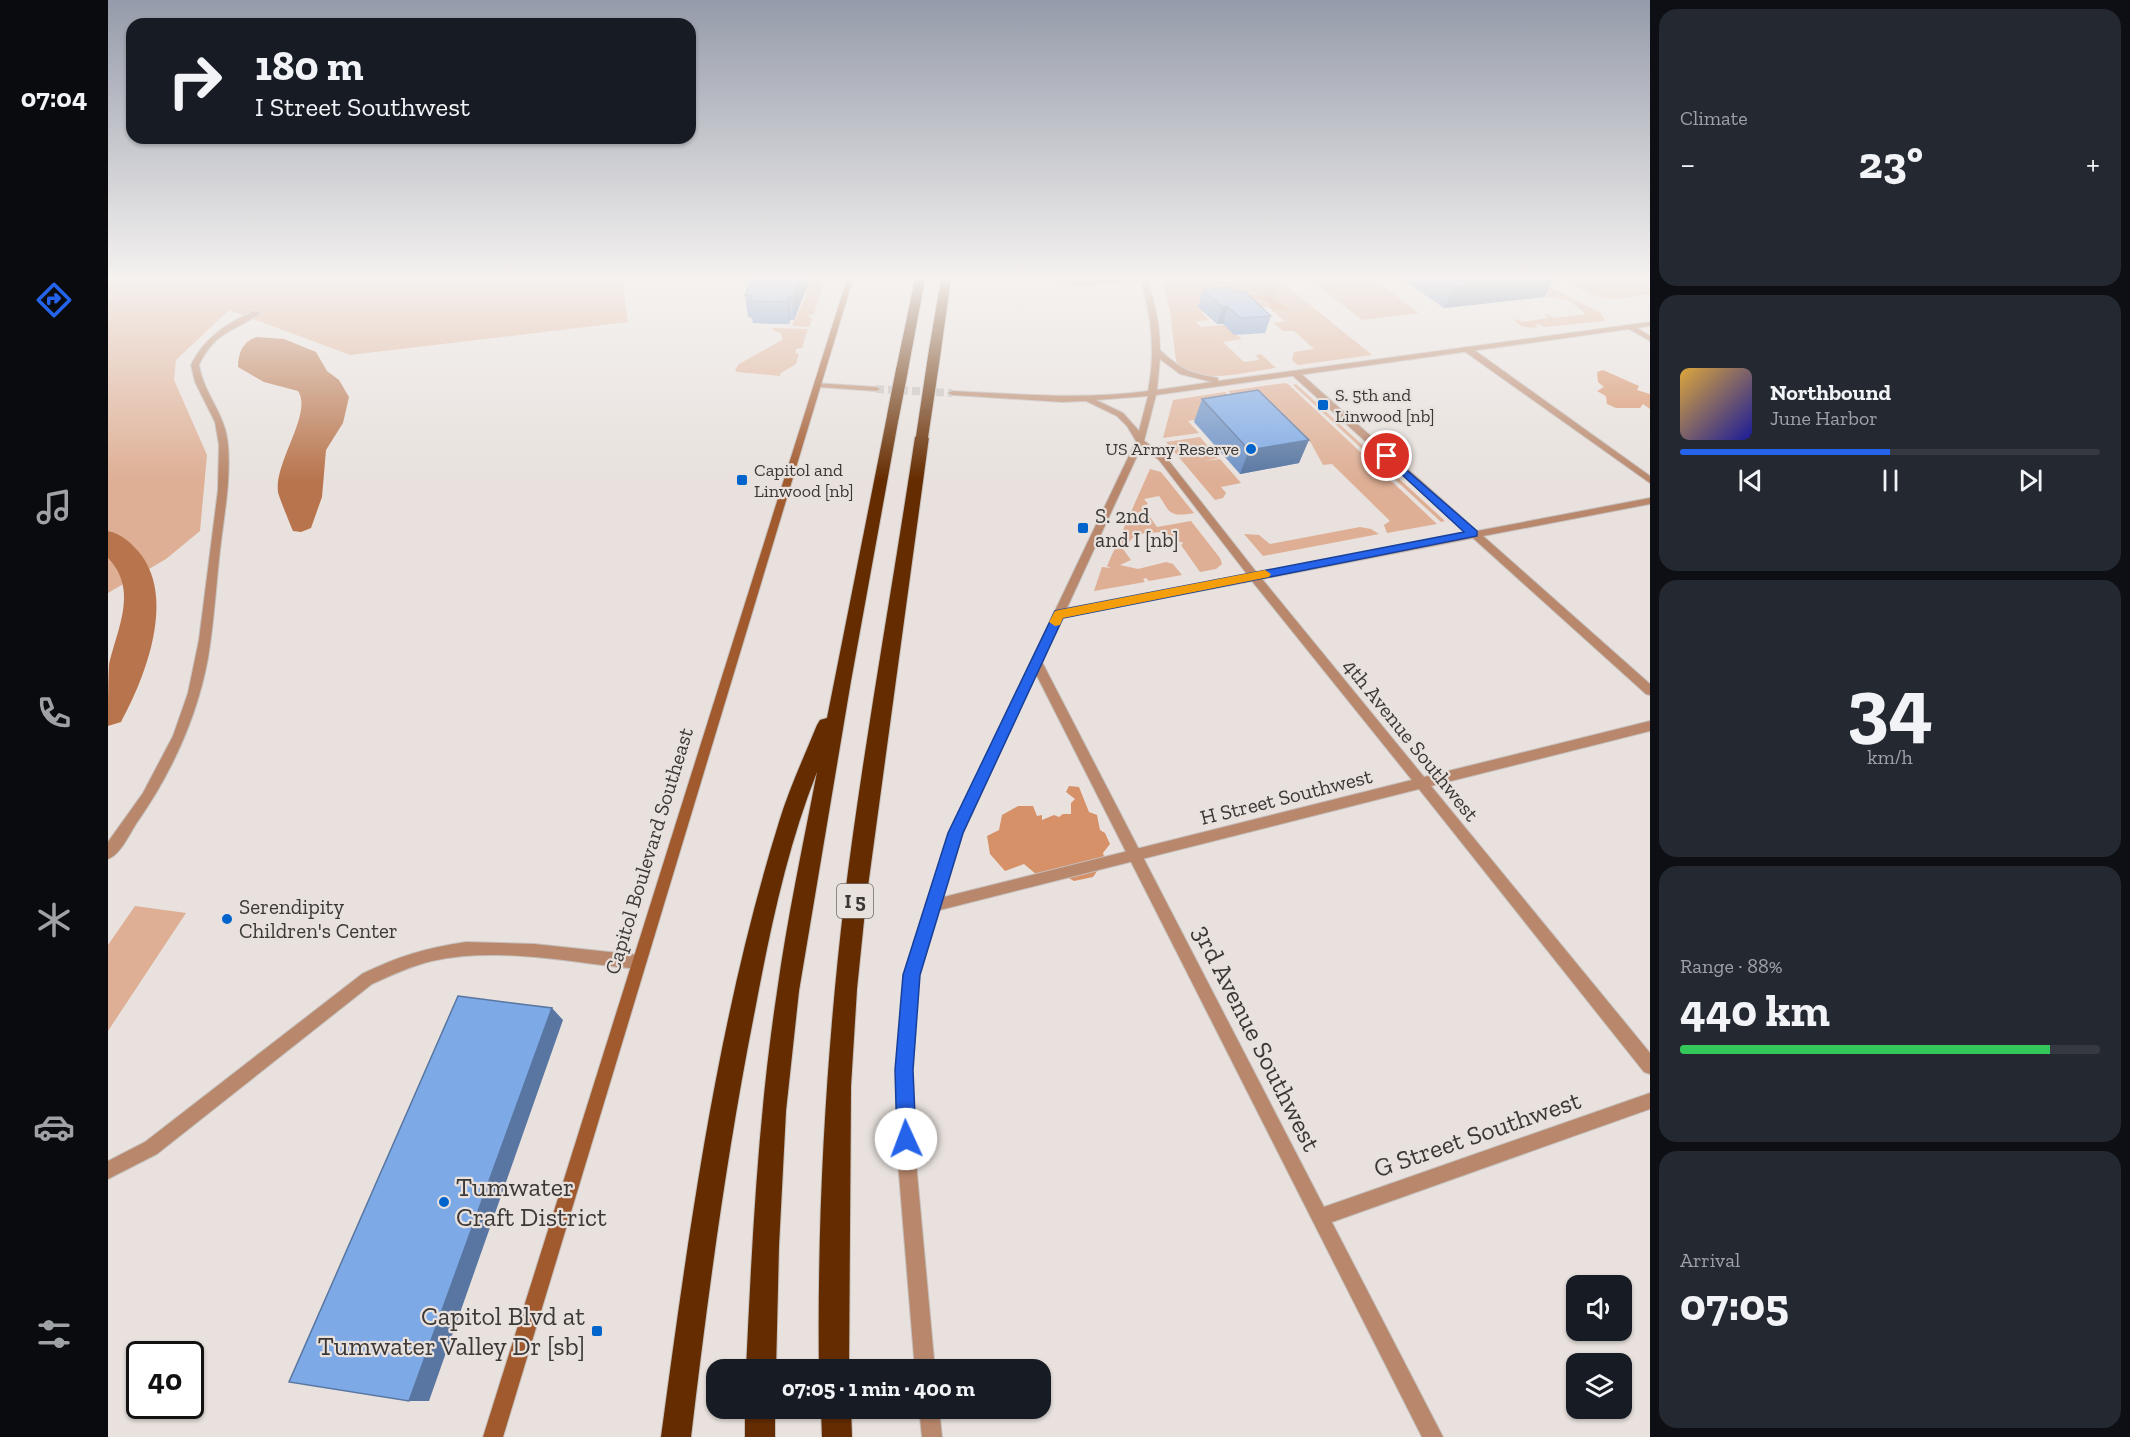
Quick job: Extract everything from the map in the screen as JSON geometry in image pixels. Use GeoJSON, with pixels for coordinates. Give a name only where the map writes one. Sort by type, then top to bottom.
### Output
{"type":"FeatureCollection","features":[{"type":"Feature","properties":{"kind":"highway","name":"I 5"},"geometry":{"type":"LineString","coordinates":[[761,1359],[765,1234],[774,1111],[787,1002],[842,681],[907,346]]}},
{"type":"Feature","properties":{"kind":"highway","name":"I 5"},"geometry":{"type":"LineString","coordinates":[[834,1359],[839,1086],[846,989],[855,901],[936,346]]}},
{"type":"Feature","properties":{"kind":"highway"},"geometry":{"type":"LineString","coordinates":[[676,1437],[693,1295],[716,1147],[739,1027],[785,834],[842,681]]}},
{"type":"Feature","properties":{"kind":"highway"},"geometry":{"type":"LineString","coordinates":[[760,1419],[760,1437]]}},
{"type":"Feature","properties":{"kind":"highway"},"geometry":{"type":"LineString","coordinates":[[836,1419],[837,1437]]}},
{"type":"Feature","properties":{"kind":"main road","name":"Capitol Boulevard Southeast"},"geometry":{"type":"LineString","coordinates":[[493,1437],[830,346]]}},
{"type":"Feature","properties":{"kind":"street"},"geometry":{"type":"LineString","coordinates":[[108,853],[167,762],[183,727],[200,664],[219,519],[224,447],[216,413],[198,380],[195,365],[207,346]]}},
{"type":"Feature","properties":{"kind":"street"},"geometry":{"type":"LineString","coordinates":[[924,1359],[907,1162],[904,1070],[912,975],[956,833],[1140,441],[1153,394],[1157,346]]}},
{"type":"Feature","properties":{"kind":"street"},"geometry":{"type":"LineString","coordinates":[[952,393],[1086,400],[1153,394],[1488,346]]}},
{"type":"Feature","properties":{"kind":"street"},"geometry":{"type":"LineString","coordinates":[[1467,349],[1650,480]]}},
{"type":"Feature","properties":{"kind":"street"},"geometry":{"type":"LineString","coordinates":[[1158,352],[1181,374],[1202,379],[1234,382]]}},
{"type":"Feature","properties":{"kind":"street"},"geometry":{"type":"LineString","coordinates":[[1295,374],[1650,691]]}},
{"type":"Feature","properties":{"kind":"street"},"geometry":{"type":"LineString","coordinates":[[818,385],[876,389]]}},
{"type":"Feature","properties":{"kind":"street","name":"4th Avenue Southwest"},"geometry":{"type":"LineString","coordinates":[[1086,400],[1117,411],[1129,420],[1140,441],[1162,458],[1254,576],[1650,1066]]}},
{"type":"Feature","properties":{"kind":"street"},"geometry":{"type":"LineString","coordinates":[[1059,614],[1650,501]]}},
{"type":"Feature","properties":{"kind":"street","name":"3rd Avenue Southwest"},"geometry":{"type":"LineString","coordinates":[[1036,662],[1433,1437]]}},
{"type":"Feature","properties":{"kind":"street","name":"H Street Southwest"},"geometry":{"type":"LineString","coordinates":[[932,906],[1650,726]]}},
{"type":"Feature","properties":{"kind":"street"},"geometry":{"type":"LineString","coordinates":[[108,1170],[151,1148],[367,979],[407,960],[434,951],[484,947],[638,962]]}},
{"type":"Feature","properties":{"kind":"street","name":"G Street Southwest"},"geometry":{"type":"LineString","coordinates":[[1321,1216],[1650,1101]]}},
{"type":"Feature","properties":{"kind":"street"},"geometry":{"type":"LineString","coordinates":[[930,1419],[932,1437]]}},
{"type":"Feature","properties":{"kind":"shaded area"},"geometry":{"type":"Polygon","coordinates":[[[108,346],[191,346],[176,360],[174,380],[207,455],[200,531],[166,559],[108,593],[108,346]]]}},
{"type":"Feature","properties":{"kind":"shaded area"},"geometry":{"type":"Polygon","coordinates":[[[244,346],[301,346],[316,352],[327,371],[339,380],[349,397],[343,423],[326,450],[322,497],[311,528],[301,532],[293,531],[278,492],[278,480],[301,412],[301,400],[298,391],[264,382],[238,367],[244,346]]]}},
{"type":"Feature","properties":{"kind":"shaded area"},"geometry":{"type":"Polygon","coordinates":[[[326,346],[425,346],[350,355],[326,346]]]}},
{"type":"Feature","properties":{"kind":"shaded area"},"geometry":{"type":"Polygon","coordinates":[[[771,346],[803,346],[796,349],[795,353],[799,354],[796,364],[780,376],[737,372],[735,370],[739,364],[771,346]]]}},
{"type":"Feature","properties":{"kind":"shaded area"},"geometry":{"type":"Polygon","coordinates":[[[1174,346],[1227,346],[1244,362],[1259,360],[1256,355],[1261,354],[1276,368],[1208,376],[1184,369],[1176,361],[1174,346]]]}},
{"type":"Feature","properties":{"kind":"shaded area"},"geometry":{"type":"Polygon","coordinates":[[[1311,346],[1361,346],[1372,355],[1298,365],[1292,360],[1294,352],[1314,349],[1311,346]]]}},
{"type":"Feature","properties":{"kind":"shaded area"},"geometry":{"type":"Polygon","coordinates":[[[1603,370],[1639,386],[1637,390],[1650,394],[1650,409],[1643,404],[1640,408],[1616,408],[1607,404],[1606,396],[1597,391],[1604,387],[1598,382],[1597,372],[1603,370]]]}},
{"type":"Feature","properties":{"kind":"shaded area"},"geometry":{"type":"Polygon","coordinates":[[[1285,383],[1437,524],[1387,533],[1384,525],[1390,521],[1332,464],[1323,465],[1311,443],[1291,424],[1247,411],[1228,391],[1285,383]]]}},
{"type":"Feature","properties":{"kind":"shaded area"},"geometry":{"type":"Polygon","coordinates":[[[1296,384],[1445,521],[1441,522],[1293,385],[1296,384]]]}},
{"type":"Feature","properties":{"kind":"shaded area"},"geometry":{"type":"Polygon","coordinates":[[[1225,392],[1244,412],[1188,421],[1199,433],[1163,438],[1173,400],[1225,392]]]}},
{"type":"Feature","properties":{"kind":"shaded area"},"geometry":{"type":"Polygon","coordinates":[[[1200,437],[1218,458],[1204,461],[1220,459],[1241,483],[1221,487],[1226,493],[1223,498],[1215,500],[1166,442],[1200,437]]]}},
{"type":"Feature","properties":{"kind":"shaded area"},"geometry":{"type":"Polygon","coordinates":[[[1150,469],[1161,472],[1194,513],[1174,514],[1159,496],[1144,499],[1148,504],[1142,506],[1157,527],[1191,521],[1220,558],[1222,564],[1216,569],[1200,572],[1181,545],[1182,542],[1170,542],[1162,532],[1136,534],[1123,549],[1131,560],[1120,565],[1138,569],[1166,562],[1173,564],[1182,575],[1149,581],[1146,578],[1143,579],[1145,582],[1094,591],[1102,567],[1111,568],[1107,566],[1150,469]]]}},
{"type":"Feature","properties":{"kind":"shaded area"},"geometry":{"type":"Polygon","coordinates":[[[1360,527],[1371,529],[1379,534],[1263,556],[1244,534],[1259,535],[1270,544],[1360,527]]]}},
{"type":"Feature","properties":{"kind":"shaded area"},"geometry":{"type":"Polygon","coordinates":[[[1069,786],[1079,787],[1089,812],[1097,815],[1100,830],[1105,833],[1110,844],[1103,853],[1105,860],[1093,877],[1074,881],[1056,871],[1037,875],[1024,864],[1005,871],[990,854],[987,836],[999,830],[1002,815],[1018,806],[1033,806],[1037,816],[1042,815],[1042,820],[1054,815],[1059,817],[1063,814],[1071,814],[1071,803],[1075,799],[1066,792],[1069,786]]]}},
{"type":"Feature","properties":{"kind":"shaded area"},"geometry":{"type":"Polygon","coordinates":[[[135,906],[186,913],[108,1031],[108,945],[135,906]]]}},
{"type":"Feature","properties":{"kind":"building"},"geometry":{"type":"Polygon","coordinates":[[[1258,390],[1309,440],[1249,450],[1202,399],[1258,390]]]}},
{"type":"Feature","properties":{"kind":"building","name":"Tumwater Craft District"},"geometry":{"type":"Polygon","coordinates":[[[458,996],[552,1008],[409,1401],[289,1382],[458,996]]]}},
{"type":"Feature","properties":{"kind":"waterway"},"geometry":{"type":"LineString","coordinates":[[108,541],[136,572],[141,599],[132,649],[108,712]]}},
{"type":"Feature","properties":{"kind":"tunnel"},"geometry":{"type":"LineString","coordinates":[[876,389],[952,393]]}},
{"type":"Feature","properties":{"kind":"slow traffic"},"geometry":{"type":"LineString","coordinates":[[1055,622],[1059,614],[1265,574]]}},
{"type":"Feature","properties":{"kind":"place","name":"S. 5th and Linwood [nb]"},"geometry":{"type":"Point","coordinates":[1323,405]}},
{"type":"Feature","properties":{"kind":"place","name":"US Army Reserve"},"geometry":{"type":"Point","coordinates":[1251,449]}},
{"type":"Feature","properties":{"kind":"place","name":"Capitol and Linwood [nb]"},"geometry":{"type":"Point","coordinates":[742,480]}},
{"type":"Feature","properties":{"kind":"place","name":"S. 2nd and I [nb]"},"geometry":{"type":"Point","coordinates":[1083,528]}},
{"type":"Feature","properties":{"kind":"place","name":"Serendipity Children's Center"},"geometry":{"type":"Point","coordinates":[227,919]}},
{"type":"Feature","properties":{"kind":"place","name":"Tumwater Craft District"},"geometry":{"type":"Point","coordinates":[444,1202]}},
{"type":"Feature","properties":{"kind":"place","name":"Capitol Blvd at Tumwater Valley Dr [sb]"},"geometry":{"type":"Point","coordinates":[597,1331]}},
{"type":"Feature","properties":{"kind":"route"},"geometry":{"type":"LineString","coordinates":[[906,1139],[904,1070],[912,975],[932,906],[956,833],[1059,614],[1473,534],[1387,456]]}}]}
